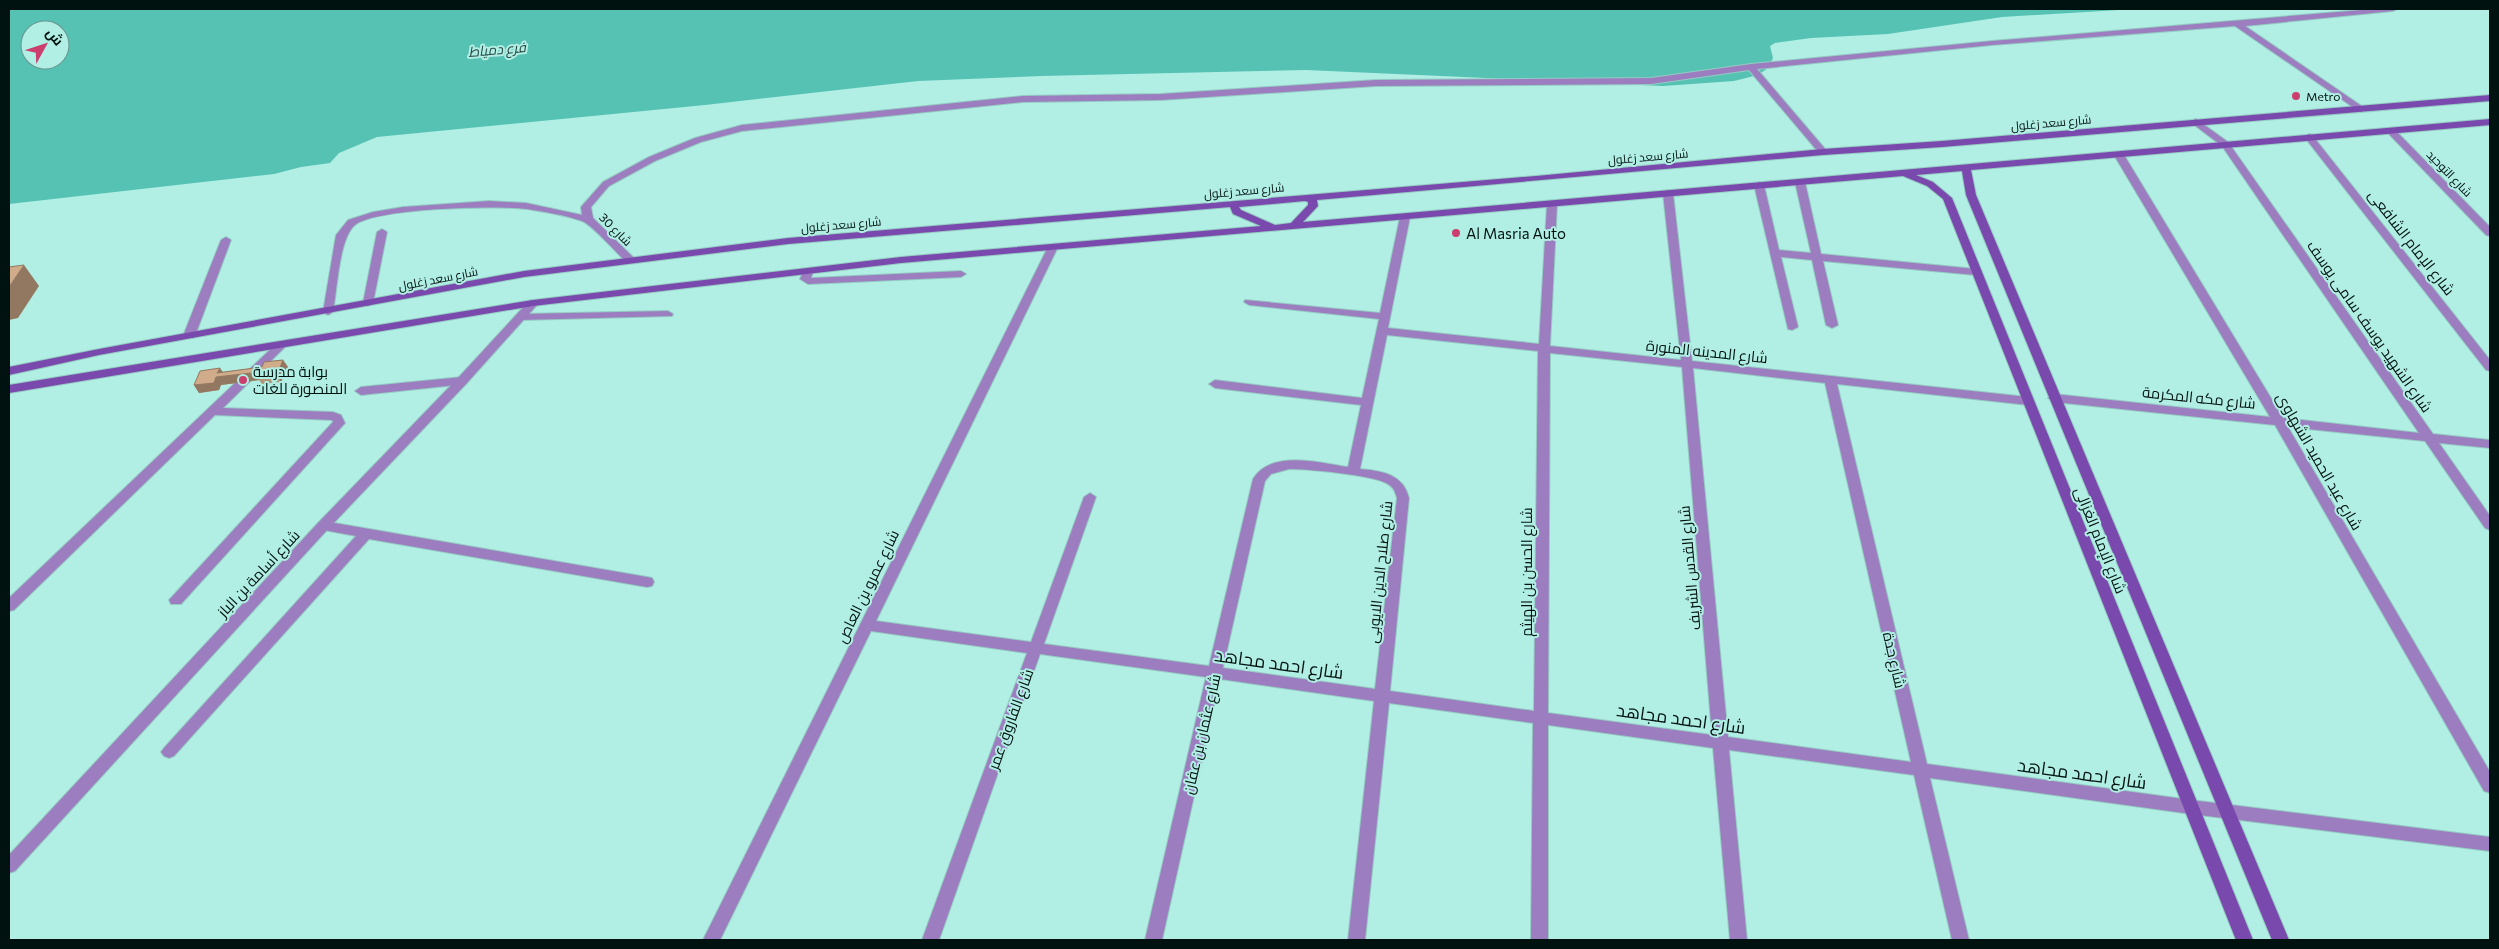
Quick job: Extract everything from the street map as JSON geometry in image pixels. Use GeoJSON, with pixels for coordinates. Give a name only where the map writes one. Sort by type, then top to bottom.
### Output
{"type":"FeatureCollection","features":[{"type":"Feature","properties":{"kind":"main road","name":"شارع سعد زغلول"},"geometry":{"type":"LineString","coordinates":[[9,371],[524,274],[788,241],[1239,204],[1823,152],[1942,144],[2490,98]]}},
{"type":"Feature","properties":{"kind":"main road"},"geometry":{"type":"LineString","coordinates":[[9,389],[280,346],[532,303],[808,272],[1274,227],[2490,122]]}},
{"type":"Feature","properties":{"kind":"main road","name":"شارع الإمام الغزالى"},"geometry":{"type":"LineString","coordinates":[[1966,168],[1971,194],[2054,398],[2281,940]]}},
{"type":"Feature","properties":{"kind":"main road","name":"شارع الإمام الغزالى"},"geometry":{"type":"LineString","coordinates":[[1904,173],[1930,184],[1947,198],[2244,940]]}},
{"type":"Feature","properties":{"kind":"main road"},"geometry":{"type":"LineString","coordinates":[[1294,226],[1313,206],[1313,201],[1307,198]]}},
{"type":"Feature","properties":{"kind":"main road"},"geometry":{"type":"LineString","coordinates":[[1239,204],[1234,206],[1237,212],[1274,227]]}},
{"type":"Feature","properties":{"kind":"street"},"geometry":{"type":"LineString","coordinates":[[1751,67],[1992,43],[2322,18],[2393,9]]}},
{"type":"Feature","properties":{"kind":"street"},"geometry":{"type":"LineString","coordinates":[[2237,24],[2360,109]]}},
{"type":"Feature","properties":{"kind":"street"},"geometry":{"type":"LineString","coordinates":[[1751,67],[1823,152]]}},
{"type":"Feature","properties":{"kind":"street","name":"شارع 30"},"geometry":{"type":"LineString","coordinates":[[630,260],[588,219],[586,207],[606,184],[652,158],[698,140],[742,128],[1023,99],[1161,97],[1376,83],[1651,81],[1751,67]]}},
{"type":"Feature","properties":{"kind":"street","name":"شارع الشهيد يوسف سامى يوسف"},"geometry":{"type":"LineString","coordinates":[[2196,122],[2225,144],[2490,525]]}},
{"type":"Feature","properties":{"kind":"street","name":"شارع التوحيد"},"geometry":{"type":"LineString","coordinates":[[2391,131],[2490,233]]}},
{"type":"Feature","properties":{"kind":"street","name":"شارع الإمام الشافعى"},"geometry":{"type":"LineString","coordinates":[[2309,137],[2490,367]]}},
{"type":"Feature","properties":{"kind":"street","name":"شارع عبد الحميد الشهاوى"},"geometry":{"type":"LineString","coordinates":[[2119,154],[2279,422],[2490,786]]}},
{"type":"Feature","properties":{"kind":"street"},"geometry":{"type":"LineString","coordinates":[[1800,182],[1832,325]]}},
{"type":"Feature","properties":{"kind":"street"},"geometry":{"type":"LineString","coordinates":[[1759,185],[1792,327]]}},
{"type":"Feature","properties":{"kind":"street","name":"شارع القدس الشريف"},"geometry":{"type":"LineString","coordinates":[[1668,193],[1687,364],[1738,940]]}},
{"type":"Feature","properties":{"kind":"street"},"geometry":{"type":"LineString","coordinates":[[328,312],[341,234],[352,222],[373,215],[403,210],[489,204],[526,206],[588,219]]}},
{"type":"Feature","properties":{"kind":"street","name":"شارع الحسن بن الهيثم"},"geometry":{"type":"LineString","coordinates":[[1539,940],[1544,348],[1552,204]]}},
{"type":"Feature","properties":{"kind":"street"},"geometry":{"type":"LineString","coordinates":[[1353,472],[1405,216]]}},
{"type":"Feature","properties":{"kind":"street"},"geometry":{"type":"LineString","coordinates":[[368,303],[382,232]]}},
{"type":"Feature","properties":{"kind":"street"},"geometry":{"type":"LineString","coordinates":[[189,336],[226,240]]}},
{"type":"Feature","properties":{"kind":"street","name":"شارع عمرو بن العاص"},"geometry":{"type":"LineString","coordinates":[[710,940],[1053,247]]}},
{"type":"Feature","properties":{"kind":"street"},"geometry":{"type":"LineString","coordinates":[[1776,253],[1976,272]]}},
{"type":"Feature","properties":{"kind":"street"},"geometry":{"type":"LineString","coordinates":[[808,272],[805,279],[808,281],[961,274]]}},
{"type":"Feature","properties":{"kind":"street"},"geometry":{"type":"LineString","coordinates":[[1249,302],[1386,317]]}},
{"type":"Feature","properties":{"kind":"street","name":"شارع أسامة بن الباز"},"geometry":{"type":"LineString","coordinates":[[9,866],[323,526],[462,381],[532,303]]}},
{"type":"Feature","properties":{"kind":"street"},"geometry":{"type":"LineString","coordinates":[[521,317],[668,314]]}},
{"type":"Feature","properties":{"kind":"street","name":"شارع المدينه المنورة"},"geometry":{"type":"LineString","coordinates":[[1383,331],[2028,401]]}},
{"type":"Feature","properties":{"kind":"street"},"geometry":{"type":"LineString","coordinates":[[9,606],[280,346]]}},
{"type":"Feature","properties":{"kind":"street","name":"شارع جدة"},"geometry":{"type":"LineString","coordinates":[[1830,379],[1960,940]]}},
{"type":"Feature","properties":{"kind":"street"},"geometry":{"type":"LineString","coordinates":[[361,390],[462,381]]}},
{"type":"Feature","properties":{"kind":"street"},"geometry":{"type":"LineString","coordinates":[[1216,384],[1368,402]]}},
{"type":"Feature","properties":{"kind":"street","name":"شارع مكه المكرمة"},"geometry":{"type":"LineString","coordinates":[[2054,398],[2490,444]]}},
{"type":"Feature","properties":{"kind":"street"},"geometry":{"type":"LineString","coordinates":[[176,600],[339,423],[334,416],[214,411]]}},
{"type":"Feature","properties":{"kind":"street","name":"شارع عثمان بن عفان"},"geometry":{"type":"LineString","coordinates":[[1153,940],[1259,479],[1263,473],[1278,465],[1287,464],[1353,472]]}},
{"type":"Feature","properties":{"kind":"street","name":"شارع صلاح الدين الايوبى"},"geometry":{"type":"LineString","coordinates":[[1353,472],[1391,480],[1402,493],[1356,940]]}},
{"type":"Feature","properties":{"kind":"street","name":"شارع الفاروق عمر"},"geometry":{"type":"LineString","coordinates":[[930,940],[1090,497]]}},
{"type":"Feature","properties":{"kind":"street"},"geometry":{"type":"LineString","coordinates":[[323,526],[647,582]]}},
{"type":"Feature","properties":{"kind":"street"},"geometry":{"type":"LineString","coordinates":[[168,752],[366,534]]}},
{"type":"Feature","properties":{"kind":"street","name":"شارع احمد مجاهد"},"geometry":{"type":"LineString","coordinates":[[866,625],[2191,807],[2490,844]]}},
{"type":"Feature","properties":{"kind":"water","name":"فرع دمياط"},"geometry":{"type":"Polygon","coordinates":[[[9,9],[2136,9],[2002,17],[1888,34],[1811,38],[1775,43],[1770,46],[1773,58],[1768,68],[1758,75],[1734,81],[1663,86],[1306,70],[1041,76],[918,81],[705,105],[377,137],[339,153],[330,163],[301,167],[274,174],[9,204],[9,9]]]}},
{"type":"Feature","properties":{"kind":"building"},"geometry":{"type":"Polygon","coordinates":[[[24,265],[9,287],[9,267],[24,265]]]}},
{"type":"Feature","properties":{"kind":"building"},"geometry":{"type":"Polygon","coordinates":[[[283,360],[277,375],[258,377],[260,372],[216,377],[214,383],[194,385],[200,371],[220,368],[217,373],[262,367],[264,362],[283,360]]]}},
{"type":"Feature","properties":{"kind":"place","name":"Metro"},"geometry":{"type":"Point","coordinates":[2296,96]}},
{"type":"Feature","properties":{"kind":"place","name":"Al Masria Auto"},"geometry":{"type":"Point","coordinates":[1456,233]}},
{"type":"Feature","properties":{"kind":"place","name":"بوابة مدرسة المنصورة للغات"},"geometry":{"type":"Point","coordinates":[243,380]}}]}
